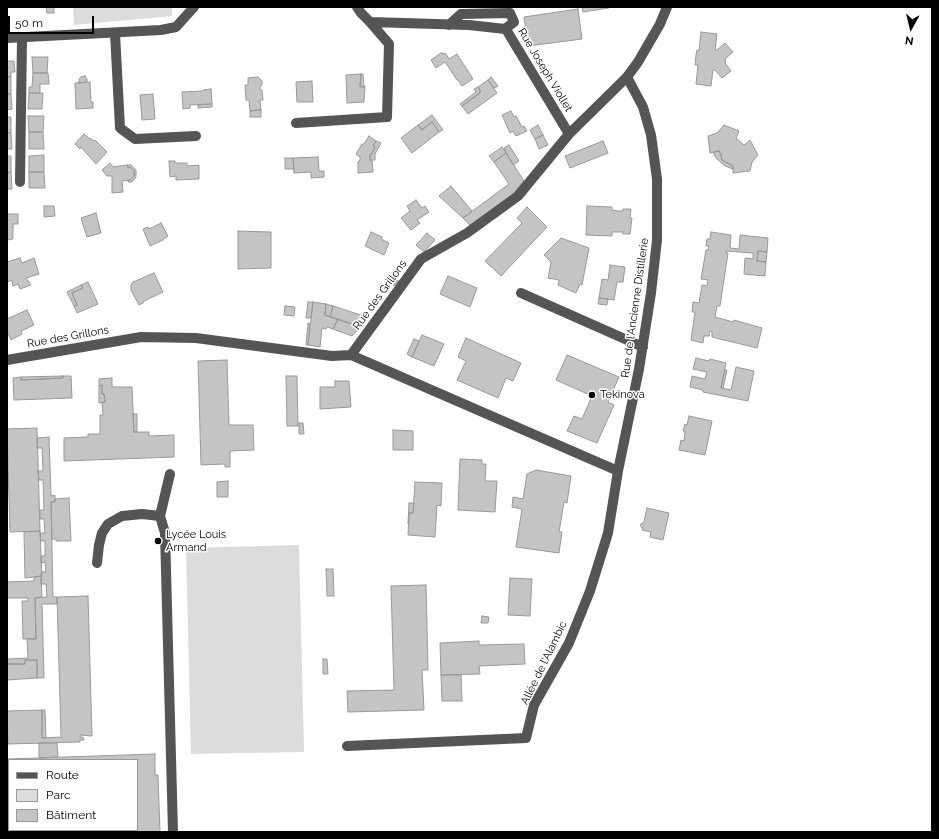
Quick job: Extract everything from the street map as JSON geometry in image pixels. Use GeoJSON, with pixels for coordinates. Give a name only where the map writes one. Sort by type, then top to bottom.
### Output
{"type":"FeatureCollection","features":[{"type":"Feature","properties":{"kind":"street"},"geometry":{"type":"LineString","coordinates":[[7,38],[162,30],[176,27],[194,7]]}},
{"type":"Feature","properties":{"kind":"street"},"geometry":{"type":"LineString","coordinates":[[296,123],[387,117],[389,44],[357,7]]}},
{"type":"Feature","properties":{"kind":"street","name":"Rue des Grillons"},"geometry":{"type":"LineString","coordinates":[[7,360],[141,337],[196,338],[332,356],[351,355],[421,260],[467,233],[518,196],[570,134],[627,77],[638,62],[660,24],[667,7]]}},
{"type":"Feature","properties":{"kind":"street"},"geometry":{"type":"LineString","coordinates":[[449,25],[461,14],[510,13],[514,22],[505,29]]}},
{"type":"Feature","properties":{"kind":"street","name":"Rue Joseph Viollet"},"geometry":{"type":"LineString","coordinates":[[370,22],[469,25],[505,29],[570,134]]}},
{"type":"Feature","properties":{"kind":"street"},"geometry":{"type":"LineString","coordinates":[[115,33],[120,128],[135,139],[196,136]]}},
{"type":"Feature","properties":{"kind":"street"},"geometry":{"type":"LineString","coordinates":[[20,182],[22,38]]}},
{"type":"Feature","properties":{"kind":"street","name":"Rue de l'Ancienne Distillerie"},"geometry":{"type":"LineString","coordinates":[[618,471],[643,346],[657,240],[657,179],[649,128],[643,107],[627,77]]}},
{"type":"Feature","properties":{"kind":"street"},"geometry":{"type":"LineString","coordinates":[[521,293],[643,346]]}},
{"type":"Feature","properties":{"kind":"street"},"geometry":{"type":"LineString","coordinates":[[351,355],[618,471]]}},
{"type":"Feature","properties":{"kind":"street","name":"Allée de l'Alambic"},"geometry":{"type":"LineString","coordinates":[[347,746],[526,738],[534,705],[569,643],[590,591],[608,533],[618,471]]}},
{"type":"Feature","properties":{"kind":"street"},"geometry":{"type":"LineString","coordinates":[[170,474],[160,516],[165,532],[173,832]]}},
{"type":"Feature","properties":{"kind":"street"},"geometry":{"type":"LineString","coordinates":[[97,563],[102,533],[108,524],[122,516],[142,514],[160,516]]}},
{"type":"Feature","properties":{"kind":"green space"},"geometry":{"type":"Polygon","coordinates":[[[73,7],[172,7],[172,16],[74,25],[73,7]]]}},
{"type":"Feature","properties":{"kind":"green space"},"geometry":{"type":"Polygon","coordinates":[[[299,545],[304,752],[191,754],[186,548],[299,545]]]}},
{"type":"Feature","properties":{"kind":"building"},"geometry":{"type":"Polygon","coordinates":[[[46,7],[54,7],[54,13],[47,13],[46,7]]]}},
{"type":"Feature","properties":{"kind":"building"},"geometry":{"type":"Polygon","coordinates":[[[582,7],[609,7],[609,8],[583,12],[582,7]]]}},
{"type":"Feature","properties":{"kind":"building"},"geometry":{"type":"Polygon","coordinates":[[[578,9],[582,39],[528,46],[524,17],[578,9]]]}},
{"type":"Feature","properties":{"kind":"building"},"geometry":{"type":"Polygon","coordinates":[[[701,32],[717,34],[715,50],[725,43],[733,52],[726,58],[725,63],[731,71],[722,78],[715,70],[713,70],[711,86],[696,84],[698,65],[695,65],[697,50],[699,51],[701,32]]]}},
{"type":"Feature","properties":{"kind":"building"},"geometry":{"type":"Polygon","coordinates":[[[441,53],[446,54],[449,59],[457,54],[473,79],[462,86],[445,62],[436,68],[431,60],[441,53]]]}},
{"type":"Feature","properties":{"kind":"building"},"geometry":{"type":"Polygon","coordinates":[[[32,57],[48,57],[47,73],[33,73],[32,57]]]}},
{"type":"Feature","properties":{"kind":"building"},"geometry":{"type":"Polygon","coordinates":[[[7,61],[14,61],[15,72],[11,72],[11,77],[7,77],[7,61]]]}},
{"type":"Feature","properties":{"kind":"building"},"geometry":{"type":"Polygon","coordinates":[[[33,73],[48,73],[49,84],[40,84],[40,93],[29,93],[29,87],[32,87],[33,73]]]}},
{"type":"Feature","properties":{"kind":"building"},"geometry":{"type":"Polygon","coordinates":[[[361,74],[360,87],[365,86],[364,102],[347,103],[346,75],[361,74]]]}},
{"type":"Feature","properties":{"kind":"building"},"geometry":{"type":"Polygon","coordinates":[[[361,74],[363,74],[364,87],[360,87],[361,74]]]}},
{"type":"Feature","properties":{"kind":"building"},"geometry":{"type":"Polygon","coordinates":[[[85,76],[87,82],[79,83],[79,79],[85,76]]]}},
{"type":"Feature","properties":{"kind":"building"},"geometry":{"type":"Polygon","coordinates":[[[7,77],[11,77],[11,94],[7,94],[7,77]]]}},
{"type":"Feature","properties":{"kind":"building"},"geometry":{"type":"Polygon","coordinates":[[[258,77],[262,81],[262,85],[260,87],[260,90],[262,90],[263,100],[260,100],[261,110],[250,111],[249,100],[246,100],[245,85],[248,85],[248,78],[258,77]]]}},
{"type":"Feature","properties":{"kind":"building"},"geometry":{"type":"Polygon","coordinates":[[[491,77],[498,86],[494,88],[488,80],[491,77]]]}},
{"type":"Feature","properties":{"kind":"building"},"geometry":{"type":"Polygon","coordinates":[[[488,80],[497,93],[468,114],[462,106],[480,93],[478,87],[488,80]]]}},
{"type":"Feature","properties":{"kind":"building"},"geometry":{"type":"Polygon","coordinates":[[[312,81],[313,102],[297,102],[296,82],[312,81]]]}},
{"type":"Feature","properties":{"kind":"building"},"geometry":{"type":"Polygon","coordinates":[[[90,82],[91,102],[93,102],[93,108],[76,109],[75,83],[90,82]]]}},
{"type":"Feature","properties":{"kind":"building"},"geometry":{"type":"Polygon","coordinates":[[[478,87],[480,93],[462,106],[460,104],[476,92],[474,89],[478,87]]]}},
{"type":"Feature","properties":{"kind":"building"},"geometry":{"type":"Polygon","coordinates":[[[211,89],[212,104],[190,105],[190,108],[183,109],[182,92],[211,89]]]}},
{"type":"Feature","properties":{"kind":"building"},"geometry":{"type":"Polygon","coordinates":[[[29,93],[43,93],[42,109],[28,109],[29,93]]]}},
{"type":"Feature","properties":{"kind":"building"},"geometry":{"type":"Polygon","coordinates":[[[7,94],[11,94],[12,109],[7,110],[7,94]]]}},
{"type":"Feature","properties":{"kind":"building"},"geometry":{"type":"Polygon","coordinates":[[[153,94],[155,119],[142,120],[140,95],[153,94]]]}},
{"type":"Feature","properties":{"kind":"building"},"geometry":{"type":"Polygon","coordinates":[[[212,104],[212,107],[198,108],[198,105],[212,104]]]}},
{"type":"Feature","properties":{"kind":"building"},"geometry":{"type":"Polygon","coordinates":[[[261,110],[261,117],[250,117],[250,111],[261,110]]]}},
{"type":"Feature","properties":{"kind":"building"},"geometry":{"type":"Polygon","coordinates":[[[511,111],[514,117],[516,116],[522,127],[524,126],[527,131],[516,136],[513,131],[510,133],[502,115],[511,111]]]}},
{"type":"Feature","properties":{"kind":"building"},"geometry":{"type":"Polygon","coordinates":[[[432,115],[443,130],[439,132],[432,122],[422,130],[418,125],[432,115]]]}},
{"type":"Feature","properties":{"kind":"building"},"geometry":{"type":"Polygon","coordinates":[[[28,116],[44,116],[43,132],[29,132],[28,116]]]}},
{"type":"Feature","properties":{"kind":"building"},"geometry":{"type":"Polygon","coordinates":[[[7,117],[11,117],[11,133],[7,133],[7,117]]]}},
{"type":"Feature","properties":{"kind":"building"},"geometry":{"type":"Polygon","coordinates":[[[432,122],[439,132],[412,153],[401,138],[418,125],[422,130],[432,122]]]}},
{"type":"Feature","properties":{"kind":"building"},"geometry":{"type":"Polygon","coordinates":[[[538,125],[543,135],[535,139],[530,130],[538,125]]]}},
{"type":"Feature","properties":{"kind":"building"},"geometry":{"type":"Polygon","coordinates":[[[724,125],[739,131],[736,138],[744,145],[750,140],[758,155],[752,162],[750,171],[733,173],[733,166],[722,160],[719,151],[710,153],[708,136],[717,133],[724,125]]]}},
{"type":"Feature","properties":{"kind":"building"},"geometry":{"type":"Polygon","coordinates":[[[29,132],[43,132],[44,149],[29,149],[29,132]]]}},
{"type":"Feature","properties":{"kind":"building"},"geometry":{"type":"Polygon","coordinates":[[[7,133],[11,133],[12,149],[7,149],[7,133]]]}},
{"type":"Feature","properties":{"kind":"building"},"geometry":{"type":"Polygon","coordinates":[[[84,134],[90,139],[95,140],[107,152],[96,164],[81,147],[80,149],[75,144],[84,134]]]}},
{"type":"Feature","properties":{"kind":"building"},"geometry":{"type":"Polygon","coordinates":[[[543,135],[548,145],[539,149],[535,139],[543,135]]]}},
{"type":"Feature","properties":{"kind":"building"},"geometry":{"type":"Polygon","coordinates":[[[369,136],[376,141],[373,146],[375,147],[370,156],[370,160],[372,160],[373,172],[358,173],[358,162],[360,157],[356,154],[369,136]]]}},
{"type":"Feature","properties":{"kind":"building"},"geometry":{"type":"Polygon","coordinates":[[[376,141],[381,143],[375,154],[375,160],[370,160],[370,154],[372,154],[375,147],[373,146],[376,141]]]}},
{"type":"Feature","properties":{"kind":"building"},"geometry":{"type":"Polygon","coordinates":[[[603,141],[608,153],[570,168],[565,156],[603,141]]]}},
{"type":"Feature","properties":{"kind":"building"},"geometry":{"type":"Polygon","coordinates":[[[509,145],[519,161],[513,165],[504,148],[509,145]]]}},
{"type":"Feature","properties":{"kind":"building"},"geometry":{"type":"Polygon","coordinates":[[[502,147],[506,153],[494,162],[489,156],[502,147]]]}},
{"type":"Feature","properties":{"kind":"building"},"geometry":{"type":"Polygon","coordinates":[[[719,151],[722,160],[733,166],[733,169],[725,166],[716,158],[713,152],[719,151]]]}},
{"type":"Feature","properties":{"kind":"building"},"geometry":{"type":"Polygon","coordinates":[[[506,153],[524,181],[513,194],[471,226],[463,218],[509,184],[494,162],[506,153]]]}},
{"type":"Feature","properties":{"kind":"building"},"geometry":{"type":"Polygon","coordinates":[[[44,155],[44,172],[29,172],[29,156],[44,155]]]}},
{"type":"Feature","properties":{"kind":"building"},"geometry":{"type":"Polygon","coordinates":[[[7,156],[11,156],[11,172],[7,173],[7,156]]]}},
{"type":"Feature","properties":{"kind":"building"},"geometry":{"type":"Polygon","coordinates":[[[318,157],[319,171],[324,171],[324,177],[311,178],[311,172],[294,173],[293,158],[318,157]]]}},
{"type":"Feature","properties":{"kind":"building"},"geometry":{"type":"Polygon","coordinates":[[[285,158],[293,158],[294,169],[285,169],[285,158]]]}},
{"type":"Feature","properties":{"kind":"building"},"geometry":{"type":"Polygon","coordinates":[[[169,161],[175,161],[175,163],[187,163],[187,166],[199,165],[199,179],[176,180],[176,176],[170,177],[169,161]]]}},
{"type":"Feature","properties":{"kind":"building"},"geometry":{"type":"Polygon","coordinates":[[[110,163],[113,167],[127,165],[128,168],[130,167],[134,171],[134,176],[130,180],[122,181],[123,192],[112,193],[112,176],[107,176],[102,170],[110,163]]]}},
{"type":"Feature","properties":{"kind":"building"},"geometry":{"type":"Polygon","coordinates":[[[127,165],[131,165],[136,170],[136,177],[132,182],[128,182],[128,180],[134,176],[134,171],[130,167],[128,168],[127,165]]]}},
{"type":"Feature","properties":{"kind":"building"},"geometry":{"type":"Polygon","coordinates":[[[11,172],[12,189],[7,189],[7,173],[11,172]]]}},
{"type":"Feature","properties":{"kind":"building"},"geometry":{"type":"Polygon","coordinates":[[[29,172],[44,172],[45,188],[29,188],[29,172]]]}},
{"type":"Feature","properties":{"kind":"building"},"geometry":{"type":"Polygon","coordinates":[[[451,186],[472,211],[463,218],[439,196],[451,186]]]}},
{"type":"Feature","properties":{"kind":"building"},"geometry":{"type":"Polygon","coordinates":[[[416,200],[422,208],[425,206],[429,212],[417,220],[420,223],[411,230],[401,218],[410,211],[407,206],[416,200]]]}},
{"type":"Feature","properties":{"kind":"building"},"geometry":{"type":"Polygon","coordinates":[[[44,206],[54,206],[55,216],[44,217],[44,206]]]}},
{"type":"Feature","properties":{"kind":"building"},"geometry":{"type":"Polygon","coordinates":[[[587,206],[612,207],[612,210],[618,211],[623,211],[623,209],[631,209],[630,218],[632,218],[630,234],[623,234],[623,232],[612,232],[612,236],[586,235],[587,206]]]}},
{"type":"Feature","properties":{"kind":"building"},"geometry":{"type":"Polygon","coordinates":[[[527,207],[547,227],[501,276],[485,261],[522,223],[517,218],[527,207]]]}},
{"type":"Feature","properties":{"kind":"building"},"geometry":{"type":"Polygon","coordinates":[[[96,213],[101,233],[87,237],[81,218],[96,213]]]}},
{"type":"Feature","properties":{"kind":"building"},"geometry":{"type":"Polygon","coordinates":[[[7,214],[18,214],[18,224],[13,224],[13,239],[7,240],[7,214]]]}},
{"type":"Feature","properties":{"kind":"building"},"geometry":{"type":"Polygon","coordinates":[[[161,223],[168,236],[150,246],[143,229],[148,227],[149,229],[161,223]]]}},
{"type":"Feature","properties":{"kind":"building"},"geometry":{"type":"Polygon","coordinates":[[[238,231],[271,232],[271,268],[238,269],[238,231]]]}},
{"type":"Feature","properties":{"kind":"building"},"geometry":{"type":"Polygon","coordinates":[[[371,232],[382,237],[381,239],[389,243],[384,255],[365,246],[371,232]]]}},
{"type":"Feature","properties":{"kind":"building"},"geometry":{"type":"Polygon","coordinates":[[[711,232],[731,235],[730,248],[739,249],[740,235],[768,238],[767,252],[758,251],[757,261],[766,262],[765,276],[744,274],[745,258],[753,259],[753,253],[726,251],[726,253],[728,253],[720,306],[717,306],[715,317],[733,322],[734,320],[762,328],[757,348],[712,337],[712,332],[710,331],[709,336],[704,336],[703,343],[691,340],[695,312],[692,312],[693,302],[699,303],[702,285],[707,286],[708,280],[701,279],[706,250],[708,250],[709,246],[706,246],[707,239],[710,239],[711,232]]]}},
{"type":"Feature","properties":{"kind":"building"},"geometry":{"type":"Polygon","coordinates":[[[427,233],[435,240],[424,252],[416,245],[427,233]]]}},
{"type":"Feature","properties":{"kind":"building"},"geometry":{"type":"Polygon","coordinates":[[[561,238],[589,248],[582,285],[580,284],[576,293],[558,285],[559,280],[548,278],[551,262],[544,255],[561,238]]]}},
{"type":"Feature","properties":{"kind":"building"},"geometry":{"type":"Polygon","coordinates":[[[758,251],[767,252],[766,262],[757,261],[758,251]]]}},
{"type":"Feature","properties":{"kind":"building"},"geometry":{"type":"Polygon","coordinates":[[[20,258],[22,263],[34,258],[39,274],[26,278],[31,285],[20,289],[18,284],[13,286],[12,280],[7,282],[7,262],[20,258]]]}},
{"type":"Feature","properties":{"kind":"building"},"geometry":{"type":"Polygon","coordinates":[[[610,265],[625,267],[623,282],[617,282],[614,300],[599,298],[602,279],[608,280],[610,265]]]}},
{"type":"Feature","properties":{"kind":"building"},"geometry":{"type":"Polygon","coordinates":[[[154,273],[163,292],[139,305],[131,290],[131,285],[133,282],[154,273]]]}},
{"type":"Feature","properties":{"kind":"building"},"geometry":{"type":"Polygon","coordinates":[[[448,276],[477,288],[470,307],[440,294],[448,276]]]}},
{"type":"Feature","properties":{"kind":"building"},"geometry":{"type":"Polygon","coordinates":[[[389,278],[399,281],[394,286],[388,282],[389,278]]]}},
{"type":"Feature","properties":{"kind":"building"},"geometry":{"type":"Polygon","coordinates":[[[88,282],[98,304],[77,313],[74,306],[77,305],[72,293],[83,288],[81,285],[88,282]]]}},
{"type":"Feature","properties":{"kind":"building"},"geometry":{"type":"Polygon","coordinates":[[[81,285],[83,288],[72,293],[77,305],[74,306],[67,292],[81,285]]]}},
{"type":"Feature","properties":{"kind":"building"},"geometry":{"type":"Polygon","coordinates":[[[599,298],[608,299],[607,305],[598,304],[599,298]]]}},
{"type":"Feature","properties":{"kind":"building"},"geometry":{"type":"Polygon","coordinates":[[[308,302],[313,302],[311,318],[306,318],[308,302]]]}},
{"type":"Feature","properties":{"kind":"building"},"geometry":{"type":"Polygon","coordinates":[[[313,302],[326,304],[325,315],[338,319],[333,329],[327,327],[326,329],[322,328],[320,347],[308,345],[313,302]]]}},
{"type":"Feature","properties":{"kind":"building"},"geometry":{"type":"Polygon","coordinates":[[[326,304],[333,306],[330,317],[325,315],[326,304]]]}},
{"type":"Feature","properties":{"kind":"building"},"geometry":{"type":"Polygon","coordinates":[[[285,306],[295,307],[294,316],[284,315],[285,306]]]}},
{"type":"Feature","properties":{"kind":"building"},"geometry":{"type":"Polygon","coordinates":[[[333,306],[367,317],[360,327],[330,317],[333,306]]]}},
{"type":"Feature","properties":{"kind":"building"},"geometry":{"type":"Polygon","coordinates":[[[27,310],[34,325],[21,331],[22,334],[11,340],[7,333],[7,319],[27,310]]]}},
{"type":"Feature","properties":{"kind":"building"},"geometry":{"type":"Polygon","coordinates":[[[338,319],[360,327],[352,336],[333,329],[338,319]]]}},
{"type":"Feature","properties":{"kind":"building"},"geometry":{"type":"Polygon","coordinates":[[[308,323],[310,324],[308,345],[306,345],[308,323]]]}},
{"type":"Feature","properties":{"kind":"building"},"geometry":{"type":"Polygon","coordinates":[[[422,335],[444,344],[434,366],[412,357],[422,335]]]}},
{"type":"Feature","properties":{"kind":"building"},"geometry":{"type":"Polygon","coordinates":[[[466,338],[521,363],[513,381],[506,378],[498,398],[457,380],[466,361],[458,357],[466,338]]]}},
{"type":"Feature","properties":{"kind":"building"},"geometry":{"type":"Polygon","coordinates":[[[414,339],[419,341],[412,357],[407,354],[414,339]]]}},
{"type":"Feature","properties":{"kind":"building"},"geometry":{"type":"Polygon","coordinates":[[[567,355],[619,377],[608,402],[614,405],[597,443],[567,431],[574,416],[582,419],[592,396],[556,380],[567,355]]]}},
{"type":"Feature","properties":{"kind":"building"},"geometry":{"type":"Polygon","coordinates":[[[696,358],[709,361],[710,359],[726,363],[721,388],[731,390],[736,367],[754,371],[748,401],[703,392],[703,390],[690,387],[692,376],[705,379],[707,372],[693,369],[696,358]]]}},
{"type":"Feature","properties":{"kind":"building"},"geometry":{"type":"Polygon","coordinates":[[[227,360],[229,425],[253,425],[254,450],[230,451],[230,467],[225,467],[225,464],[201,465],[198,361],[227,360]]]}},
{"type":"Feature","properties":{"kind":"building"},"geometry":{"type":"Polygon","coordinates":[[[725,370],[727,370],[723,389],[721,388],[725,370]]]}},
{"type":"Feature","properties":{"kind":"building"},"geometry":{"type":"Polygon","coordinates":[[[63,376],[63,378],[21,380],[21,377],[63,376]]]}},
{"type":"Feature","properties":{"kind":"building"},"geometry":{"type":"Polygon","coordinates":[[[63,376],[71,376],[72,398],[14,400],[13,378],[21,377],[21,380],[63,378],[63,376]]]}},
{"type":"Feature","properties":{"kind":"building"},"geometry":{"type":"Polygon","coordinates":[[[286,376],[297,376],[298,426],[287,426],[286,376]]]}},
{"type":"Feature","properties":{"kind":"building"},"geometry":{"type":"Polygon","coordinates":[[[112,378],[112,387],[132,387],[134,432],[149,432],[149,436],[174,435],[174,457],[64,461],[64,438],[88,437],[88,434],[100,434],[100,415],[103,415],[102,403],[105,402],[104,394],[102,394],[102,385],[99,386],[99,379],[112,378]]]}},
{"type":"Feature","properties":{"kind":"building"},"geometry":{"type":"Polygon","coordinates":[[[335,381],[349,381],[351,407],[320,409],[320,387],[335,387],[335,381]]]}},
{"type":"Feature","properties":{"kind":"building"},"geometry":{"type":"Polygon","coordinates":[[[102,385],[102,394],[104,394],[105,402],[99,403],[99,386],[102,385]]]}},
{"type":"Feature","properties":{"kind":"building"},"geometry":{"type":"Polygon","coordinates":[[[133,414],[137,414],[137,432],[134,432],[133,414]]]}},
{"type":"Feature","properties":{"kind":"building"},"geometry":{"type":"Polygon","coordinates":[[[689,416],[712,421],[705,455],[679,450],[681,440],[684,441],[685,432],[683,431],[685,424],[687,425],[689,416]]]}},
{"type":"Feature","properties":{"kind":"building"},"geometry":{"type":"Polygon","coordinates":[[[299,423],[303,423],[304,434],[299,434],[299,423]]]}},
{"type":"Feature","properties":{"kind":"building"},"geometry":{"type":"Polygon","coordinates":[[[37,428],[40,531],[10,532],[7,429],[37,428]]]}},
{"type":"Feature","properties":{"kind":"building"},"geometry":{"type":"Polygon","coordinates":[[[393,430],[413,431],[413,450],[393,450],[393,430]]]}},
{"type":"Feature","properties":{"kind":"building"},"geometry":{"type":"Polygon","coordinates":[[[49,437],[51,496],[55,495],[55,502],[51,502],[53,597],[57,597],[57,604],[42,604],[44,678],[37,678],[37,660],[25,660],[25,664],[7,664],[7,659],[28,658],[27,639],[36,639],[35,598],[47,597],[46,584],[41,584],[41,572],[46,572],[45,562],[41,563],[41,556],[45,556],[45,541],[41,541],[40,533],[45,533],[44,519],[40,519],[40,510],[44,510],[43,480],[39,480],[38,471],[43,471],[42,448],[37,448],[37,438],[49,437]]]}},
{"type":"Feature","properties":{"kind":"building"},"geometry":{"type":"Polygon","coordinates":[[[460,459],[482,460],[482,464],[486,464],[485,481],[497,481],[495,512],[458,510],[460,459]]]}},
{"type":"Feature","properties":{"kind":"building"},"geometry":{"type":"Polygon","coordinates":[[[536,470],[571,476],[567,503],[564,502],[559,532],[562,532],[559,553],[516,547],[522,509],[512,507],[513,497],[523,499],[527,474],[536,470]]]}},
{"type":"Feature","properties":{"kind":"building"},"geometry":{"type":"Polygon","coordinates":[[[228,481],[228,497],[217,497],[217,482],[228,481]]]}},
{"type":"Feature","properties":{"kind":"building"},"geometry":{"type":"Polygon","coordinates":[[[415,482],[442,483],[441,506],[437,505],[435,537],[408,535],[409,513],[413,513],[415,482]]]}},
{"type":"Feature","properties":{"kind":"building"},"geometry":{"type":"Polygon","coordinates":[[[69,498],[71,541],[56,541],[56,539],[52,539],[51,502],[55,502],[55,499],[69,498]]]}},
{"type":"Feature","properties":{"kind":"building"},"geometry":{"type":"Polygon","coordinates":[[[409,503],[414,503],[413,513],[409,513],[408,524],[409,503]]]}},
{"type":"Feature","properties":{"kind":"building"},"geometry":{"type":"Polygon","coordinates":[[[647,508],[669,513],[663,540],[650,537],[651,532],[642,530],[643,527],[642,528],[640,525],[644,522],[647,508]]]}},
{"type":"Feature","properties":{"kind":"building"},"geometry":{"type":"Polygon","coordinates":[[[40,531],[42,576],[25,578],[24,532],[40,531]]]}},
{"type":"Feature","properties":{"kind":"building"},"geometry":{"type":"Polygon","coordinates":[[[326,569],[333,569],[334,596],[327,596],[326,569]]]}},
{"type":"Feature","properties":{"kind":"building"},"geometry":{"type":"Polygon","coordinates":[[[41,576],[42,597],[35,598],[36,639],[23,639],[22,601],[28,601],[28,598],[7,598],[7,582],[34,581],[34,577],[41,576]]]}},
{"type":"Feature","properties":{"kind":"building"},"geometry":{"type":"Polygon","coordinates":[[[510,578],[532,579],[530,616],[508,615],[510,578]]]}},
{"type":"Feature","properties":{"kind":"building"},"geometry":{"type":"Polygon","coordinates":[[[426,585],[428,670],[422,670],[424,710],[348,712],[347,691],[394,690],[391,586],[426,585]]]}},
{"type":"Feature","properties":{"kind":"building"},"geometry":{"type":"Polygon","coordinates":[[[88,596],[92,736],[80,735],[80,737],[83,737],[84,740],[80,740],[80,742],[8,744],[7,711],[42,710],[42,738],[62,737],[57,597],[88,596]]]}},
{"type":"Feature","properties":{"kind":"building"},"geometry":{"type":"Polygon","coordinates":[[[482,616],[489,617],[488,623],[481,623],[482,616]]]}},
{"type":"Feature","properties":{"kind":"building"},"geometry":{"type":"Polygon","coordinates":[[[479,641],[479,645],[524,644],[525,664],[479,666],[480,674],[441,675],[440,643],[479,641]]]}},
{"type":"Feature","properties":{"kind":"building"},"geometry":{"type":"Polygon","coordinates":[[[323,659],[327,659],[328,674],[323,674],[323,659]]]}},
{"type":"Feature","properties":{"kind":"building"},"geometry":{"type":"Polygon","coordinates":[[[25,660],[37,660],[37,678],[7,680],[7,664],[25,664],[25,660]]]}},
{"type":"Feature","properties":{"kind":"building"},"geometry":{"type":"Polygon","coordinates":[[[441,675],[461,675],[462,701],[442,701],[441,675]]]}},
{"type":"Feature","properties":{"kind":"building"},"geometry":{"type":"Polygon","coordinates":[[[42,710],[45,710],[46,738],[42,738],[42,710]]]}},
{"type":"Feature","properties":{"kind":"building"},"geometry":{"type":"Polygon","coordinates":[[[39,743],[57,743],[58,757],[39,758],[39,743]]]}},
{"type":"Feature","properties":{"kind":"building"},"geometry":{"type":"Polygon","coordinates":[[[155,754],[155,775],[158,775],[160,832],[7,832],[7,759],[155,754]]]}},
{"type":"Feature","properties":{"kind":"place","name":"Tekinova"},"geometry":{"type":"Point","coordinates":[592,395]}},
{"type":"Feature","properties":{"kind":"place","name":"Lycée Louis Armand"},"geometry":{"type":"Point","coordinates":[158,541]}}]}
